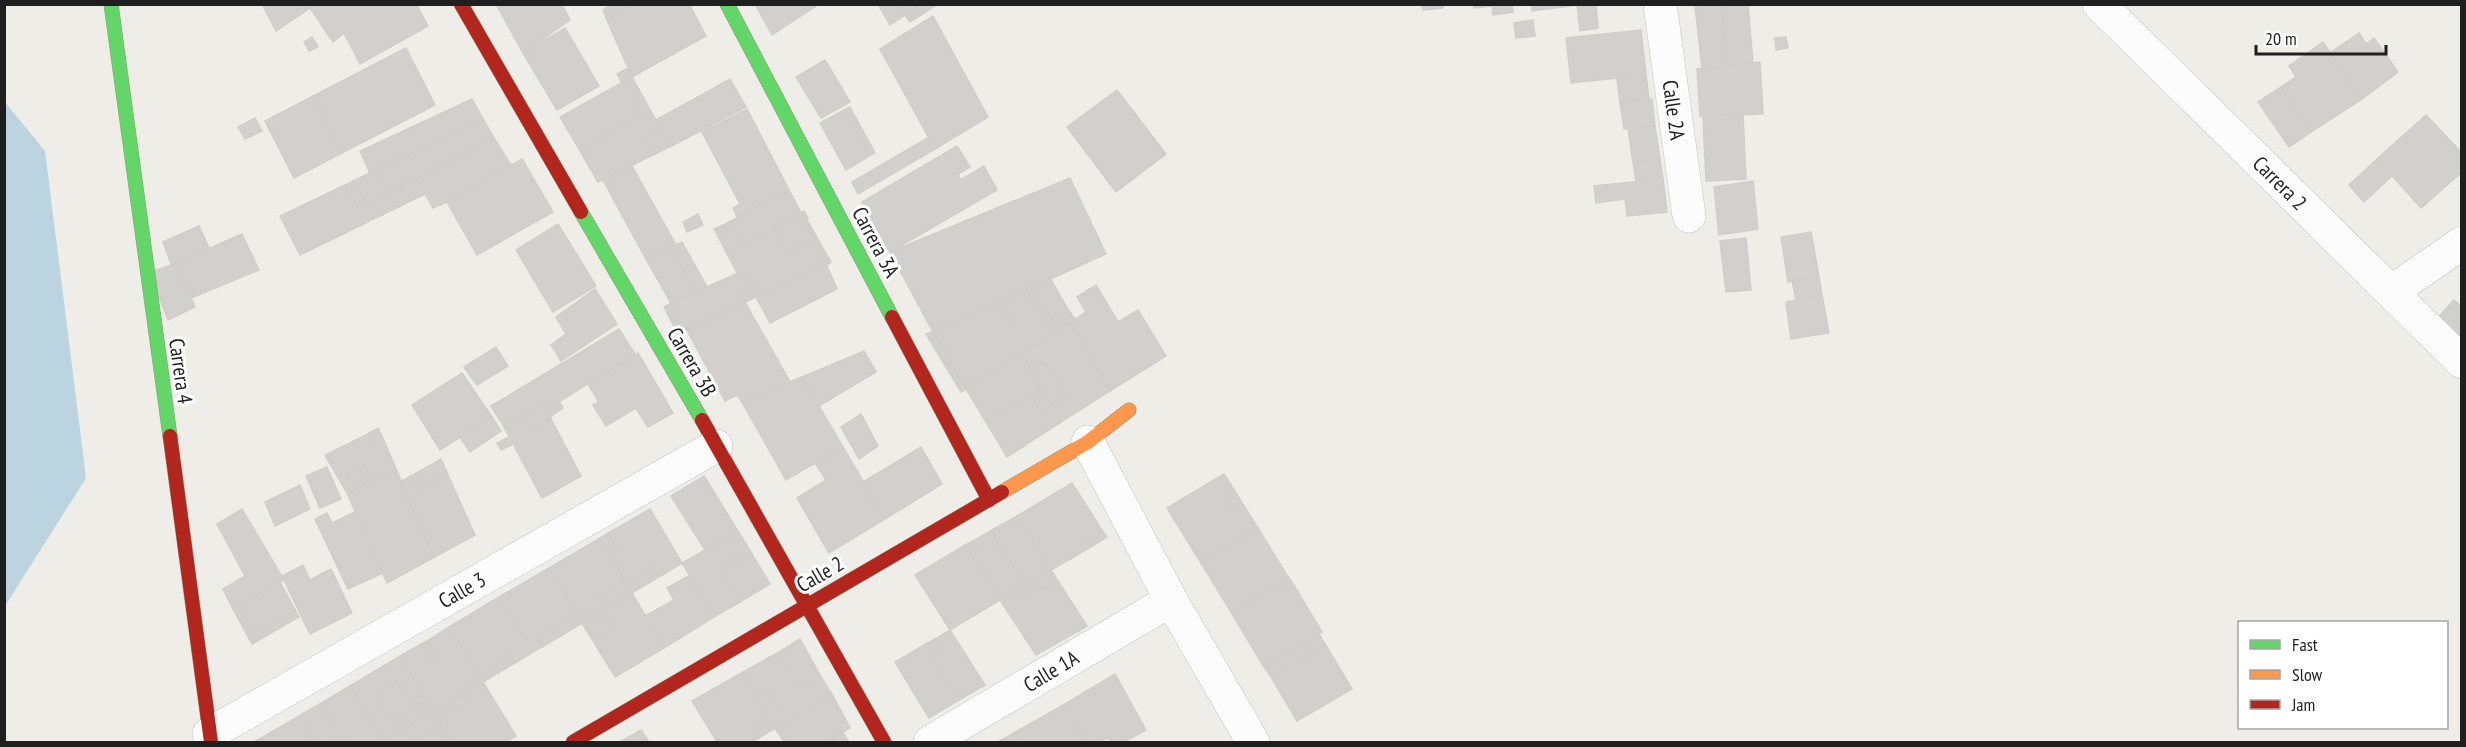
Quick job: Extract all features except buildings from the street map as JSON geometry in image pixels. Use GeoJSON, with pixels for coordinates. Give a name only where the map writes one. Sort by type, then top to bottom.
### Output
{"type":"FeatureCollection","features":[{"type":"Feature","properties":{"kind":"street","name":"Carrera 4"},"geometry":{"type":"LineString","coordinates":[[111,4],[210,738]]}},
{"type":"Feature","properties":{"kind":"street","name":"Carrera 3B"},"geometry":{"type":"LineString","coordinates":[[461,4],[884,742]]}},
{"type":"Feature","properties":{"kind":"street","name":"Carrera 3A"},"geometry":{"type":"LineString","coordinates":[[727,4],[989,500]]}},
{"type":"Feature","properties":{"kind":"street","name":"Calle 2A"},"geometry":{"type":"LineString","coordinates":[[1660,4],[1689,216]]}},
{"type":"Feature","properties":{"kind":"street","name":"Carrera 2"},"geometry":{"type":"LineString","coordinates":[[2099,4],[2462,362]]}},
{"type":"Feature","properties":{"kind":"street"},"geometry":{"type":"LineString","coordinates":[[2391,292],[2462,243]]}},
{"type":"Feature","properties":{"kind":"street"},"geometry":{"type":"LineString","coordinates":[[1130,410],[1088,442],[1171,600],[1253,742]]}},
{"type":"Feature","properties":{"kind":"street","name":"Calle 2"},"geometry":{"type":"LineString","coordinates":[[573,742],[1088,442]]}},
{"type":"Feature","properties":{"kind":"street","name":"Calle 3"},"geometry":{"type":"LineString","coordinates":[[210,738],[716,446]]}},
{"type":"Feature","properties":{"kind":"street","name":"Calle 1A"},"geometry":{"type":"LineString","coordinates":[[930,742],[1171,600]]}},
{"type":"Feature","properties":{"kind":"water"},"geometry":{"type":"Polygon","coordinates":[[[5,102],[45,151],[86,478],[5,606],[5,102]]]}},
{"type":"Feature","properties":{"kind":"traffic: fast"},"geometry":{"type":"LineString","coordinates":[[111,4],[170,436]]}},
{"type":"Feature","properties":{"kind":"traffic: fast"},"geometry":{"type":"LineString","coordinates":[[727,4],[892,317]]}},
{"type":"Feature","properties":{"kind":"traffic: fast"},"geometry":{"type":"LineString","coordinates":[[581,212],[702,420]]}},
{"type":"Feature","properties":{"kind":"traffic: slow"},"geometry":{"type":"LineString","coordinates":[[1002,492],[1088,442],[1129,410]]}},
{"type":"Feature","properties":{"kind":"traffic: jam"},"geometry":{"type":"LineString","coordinates":[[461,4],[581,212]]}},
{"type":"Feature","properties":{"kind":"traffic: jam"},"geometry":{"type":"LineString","coordinates":[[892,317],[989,500]]}},
{"type":"Feature","properties":{"kind":"traffic: jam"},"geometry":{"type":"LineString","coordinates":[[702,420],[884,742]]}},
{"type":"Feature","properties":{"kind":"traffic: jam"},"geometry":{"type":"LineString","coordinates":[[170,436],[211,742]]}},
{"type":"Feature","properties":{"kind":"traffic: jam"},"geometry":{"type":"LineString","coordinates":[[573,742],[1002,492]]}}]}
